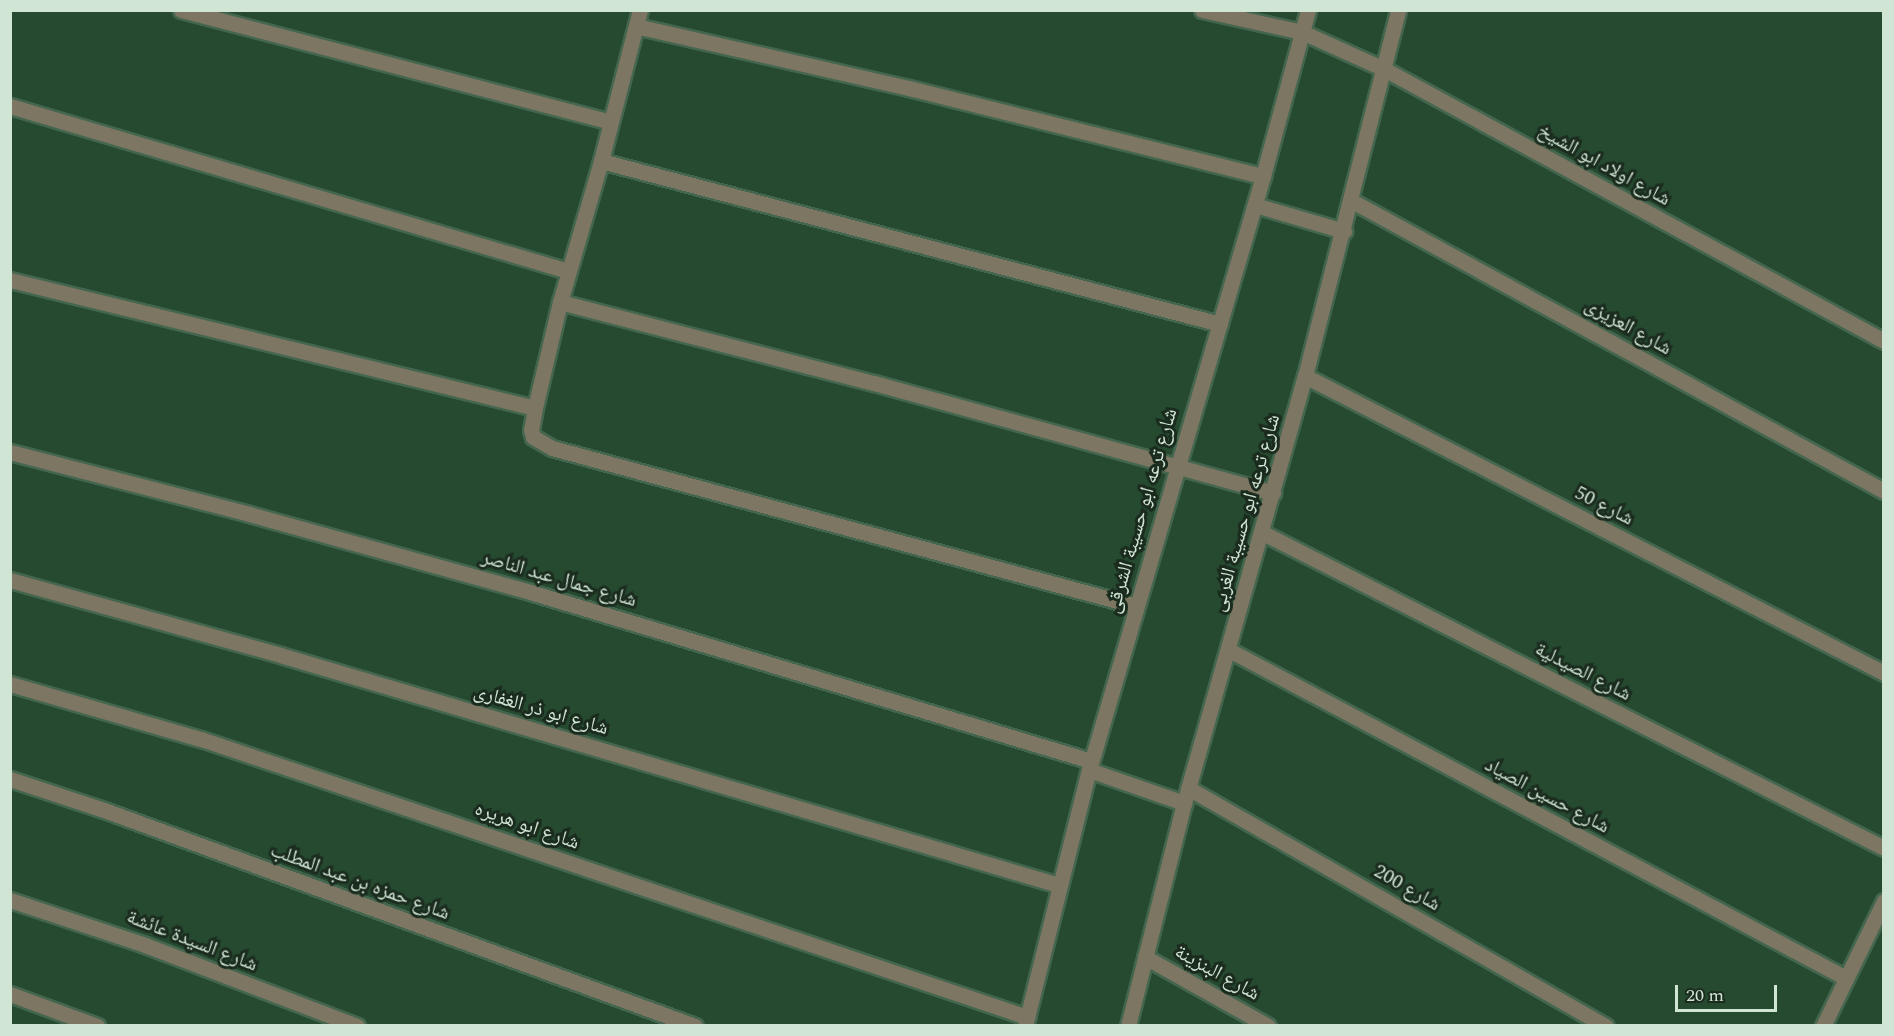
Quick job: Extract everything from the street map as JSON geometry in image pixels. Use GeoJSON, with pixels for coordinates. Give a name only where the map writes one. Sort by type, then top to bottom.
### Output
{"type":"FeatureCollection","features":[{"type":"Feature","properties":{"kind":"street"},"geometry":{"type":"LineString","coordinates":[[181,10],[610,122]]}},
{"type":"Feature","properties":{"kind":"street"},"geometry":{"type":"LineString","coordinates":[[640,10],[601,162],[568,271],[535,408],[531,430],[533,437],[552,448],[1136,606]]}},
{"type":"Feature","properties":{"kind":"street","name":"شارع اولاد ابو الشيخ"},"geometry":{"type":"LineString","coordinates":[[1203,10],[1302,32],[1384,69],[1884,341]]}},
{"type":"Feature","properties":{"kind":"street","name":"شارع ترعه ابو حسيبة الشرقى"},"geometry":{"type":"LineString","coordinates":[[1026,1021],[1090,766],[1255,205],[1308,10]]}},
{"type":"Feature","properties":{"kind":"street","name":"شارع ترعه ابو حسيبة الغربى"},"geometry":{"type":"LineString","coordinates":[[1128,1026],[1188,788],[1263,533],[1352,201],[1398,10]]}},
{"type":"Feature","properties":{"kind":"street"},"geometry":{"type":"LineString","coordinates":[[636,26],[909,88],[1263,176]]}},
{"type":"Feature","properties":{"kind":"street"},"geometry":{"type":"LineString","coordinates":[[10,106],[568,271]]}},
{"type":"Feature","properties":{"kind":"street"},"geometry":{"type":"LineString","coordinates":[[601,162],[1220,324]]}},
{"type":"Feature","properties":{"kind":"street","name":"شارع العزيزى"},"geometry":{"type":"LineString","coordinates":[[1352,201],[1884,490]]}},
{"type":"Feature","properties":{"kind":"street"},"geometry":{"type":"LineString","coordinates":[[1255,205],[1344,231]]}},
{"type":"Feature","properties":{"kind":"street"},"geometry":{"type":"LineString","coordinates":[[10,280],[535,408]]}},
{"type":"Feature","properties":{"kind":"street"},"geometry":{"type":"LineString","coordinates":[[560,303],[873,383],[1273,493]]}},
{"type":"Feature","properties":{"kind":"street","name":"شارع 50"},"geometry":{"type":"LineString","coordinates":[[1305,376],[1884,673]]}},
{"type":"Feature","properties":{"kind":"street","name":"شارع جمال عبد الناصر"},"geometry":{"type":"LineString","coordinates":[[10,452],[260,517],[530,592],[1090,766],[1184,803]]}},
{"type":"Feature","properties":{"kind":"street","name":"شارع الصيدلية"},"geometry":{"type":"LineString","coordinates":[[1263,533],[1884,848]]}},
{"type":"Feature","properties":{"kind":"street","name":"شارع ابو ذر الغفارى"},"geometry":{"type":"LineString","coordinates":[[10,580],[280,655],[1059,885]]}},
{"type":"Feature","properties":{"kind":"street","name":"شارع حسين الصياد"},"geometry":{"type":"LineString","coordinates":[[1229,650],[1846,978]]}},
{"type":"Feature","properties":{"kind":"street","name":"شارع ابو هريره"},"geometry":{"type":"LineString","coordinates":[[10,684],[201,739],[1026,1021]]}},
{"type":"Feature","properties":{"kind":"street","name":"شارع حمزه بن عبد المطلب"},"geometry":{"type":"LineString","coordinates":[[10,779],[104,810],[695,1026]]}},
{"type":"Feature","properties":{"kind":"street","name":"شارع 200"},"geometry":{"type":"LineString","coordinates":[[1188,788],[1606,1026]]}},
{"type":"Feature","properties":{"kind":"street","name":"شارع السيدة عائشة"},"geometry":{"type":"LineString","coordinates":[[10,900],[146,945],[357,1026]]}},
{"type":"Feature","properties":{"kind":"street"},"geometry":{"type":"LineString","coordinates":[[1823,1026],[1884,901]]}},
{"type":"Feature","properties":{"kind":"street","name":"شارع البنزينة"},"geometry":{"type":"LineString","coordinates":[[1145,957],[1268,1026]]}},
{"type":"Feature","properties":{"kind":"street"},"geometry":{"type":"LineString","coordinates":[[10,994],[97,1026]]}}]}
